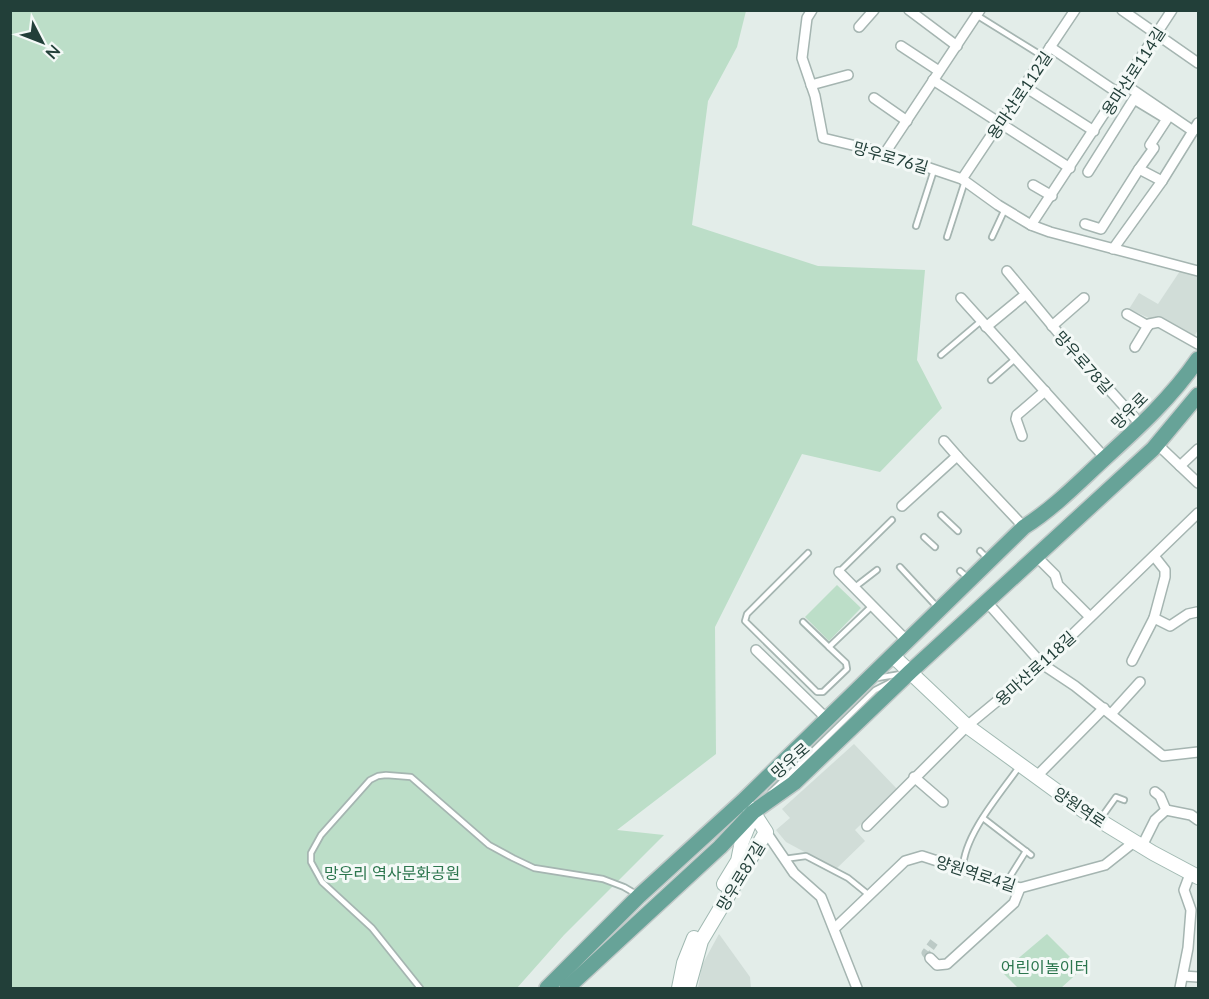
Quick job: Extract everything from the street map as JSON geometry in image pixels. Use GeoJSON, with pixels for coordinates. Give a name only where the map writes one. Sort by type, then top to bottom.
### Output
{"type":"FeatureCollection","features":[{"type":"Feature","properties":{"kind":"main road","name":"망우로"},"geometry":{"type":"LineString","coordinates":[[567,988],[720,847],[748,806],[826,718],[940,610],[965,575],[985,556],[1049,511],[1137,429],[1169,396],[1198,359]]}},
{"type":"Feature","properties":{"kind":"main road","name":"망우로"},"geometry":{"type":"LineString","coordinates":[[547,988],[639,896],[748,806],[794,783],[986,601],[1155,447],[1198,395]]}},
{"type":"Feature","properties":{"kind":"main road"},"geometry":{"type":"LineString","coordinates":[[1137,429],[1140,445],[1155,447]]}},
{"type":"Feature","properties":{"kind":"street","name":"망우로76길"},"geometry":{"type":"LineString","coordinates":[[812,10],[807,18],[802,58],[811,85],[823,138],[885,153],[964,180],[1031,225],[1050,232],[1113,249],[1197,267]]}},
{"type":"Feature","properties":{"kind":"street"},"geometry":{"type":"LineString","coordinates":[[859,27],[874,10]]}},
{"type":"Feature","properties":{"kind":"street"},"geometry":{"type":"LineString","coordinates":[[909,10],[957,46]]}},
{"type":"Feature","properties":{"kind":"street","name":"용마산로112길"},"geometry":{"type":"LineString","coordinates":[[964,180],[1075,10]]}},
{"type":"Feature","properties":{"kind":"street"},"geometry":{"type":"LineString","coordinates":[[1122,10],[1198,63]]}},
{"type":"Feature","properties":{"kind":"street","name":"용마산로114길"},"geometry":{"type":"LineString","coordinates":[[1031,225],[1172,10]]}},
{"type":"Feature","properties":{"kind":"street"},"geometry":{"type":"LineString","coordinates":[[885,153],[978,13]]}},
{"type":"Feature","properties":{"kind":"street"},"geometry":{"type":"LineString","coordinates":[[901,46],[939,71]]}},
{"type":"Feature","properties":{"kind":"street"},"geometry":{"type":"LineString","coordinates":[[1050,48],[1121,89],[1196,127],[1162,181],[1113,249]]}},
{"type":"Feature","properties":{"kind":"street"},"geometry":{"type":"LineString","coordinates":[[811,85],[848,75]]}},
{"type":"Feature","properties":{"kind":"street"},"geometry":{"type":"LineString","coordinates":[[933,80],[1070,168]]}},
{"type":"Feature","properties":{"kind":"street","name":"용마산로114길"},"geometry":{"type":"LineString","coordinates":[[1025,87],[1094,131]]}},
{"type":"Feature","properties":{"kind":"street"},"geometry":{"type":"LineString","coordinates":[[874,98],[907,121]]}},
{"type":"Feature","properties":{"kind":"street"},"geometry":{"type":"LineString","coordinates":[[1084,224],[1101,230],[1154,148],[1150,145],[1167,119],[1134,99],[1088,172]]}},
{"type":"Feature","properties":{"kind":"street"},"geometry":{"type":"LineString","coordinates":[[1139,169],[1162,181]]}},
{"type":"Feature","properties":{"kind":"street"},"geometry":{"type":"LineString","coordinates":[[1034,185],[1052,196]]}},
{"type":"Feature","properties":{"kind":"street","name":"망우로78길"},"geometry":{"type":"LineString","coordinates":[[1007,271],[1137,429]]}},
{"type":"Feature","properties":{"kind":"street"},"geometry":{"type":"LineString","coordinates":[[984,324],[1026,294]]}},
{"type":"Feature","properties":{"kind":"street"},"geometry":{"type":"LineString","coordinates":[[961,298],[1105,458]]}},
{"type":"Feature","properties":{"kind":"street","name":"망우로78길"},"geometry":{"type":"LineString","coordinates":[[1052,326],[1084,298]]}},
{"type":"Feature","properties":{"kind":"street"},"geometry":{"type":"LineString","coordinates":[[1127,314],[1148,326]]}},
{"type":"Feature","properties":{"kind":"street"},"geometry":{"type":"LineString","coordinates":[[1135,347],[1149,324],[1159,322],[1198,344]]}},
{"type":"Feature","properties":{"kind":"street"},"geometry":{"type":"LineString","coordinates":[[1022,436],[1016,419],[1017,415],[1045,391]]}},
{"type":"Feature","properties":{"kind":"street"},"geometry":{"type":"LineString","coordinates":[[944,441],[1024,527]]}},
{"type":"Feature","properties":{"kind":"street"},"geometry":{"type":"LineString","coordinates":[[1155,447],[1198,483]]}},
{"type":"Feature","properties":{"kind":"street"},"geometry":{"type":"LineString","coordinates":[[1180,466],[1198,449]]}},
{"type":"Feature","properties":{"kind":"street"},"geometry":{"type":"LineString","coordinates":[[902,506],[954,457],[958,456]]}},
{"type":"Feature","properties":{"kind":"street","name":"용마산로118길"},"geometry":{"type":"LineString","coordinates":[[867,826],[967,726],[1042,664],[1198,513]]}},
{"type":"Feature","properties":{"kind":"street"},"geometry":{"type":"LineString","coordinates":[[1132,661],[1154,618],[1166,577],[1165,570],[1154,556]]}},
{"type":"Feature","properties":{"kind":"street"},"geometry":{"type":"LineString","coordinates":[[1036,557],[1055,576],[1058,585],[1090,617]]}},
{"type":"Feature","properties":{"kind":"street"},"geometry":{"type":"LineString","coordinates":[[839,572],[908,642]]}},
{"type":"Feature","properties":{"kind":"street"},"geometry":{"type":"LineString","coordinates":[[986,601],[1042,664],[1075,686],[1163,756],[1198,752]]}},
{"type":"Feature","properties":{"kind":"street"},"geometry":{"type":"LineString","coordinates":[[1154,618],[1170,626],[1188,614],[1197,612]]}},
{"type":"Feature","properties":{"kind":"street"},"geometry":{"type":"LineString","coordinates":[[756,650],[826,718]]}},
{"type":"Feature","properties":{"kind":"street","name":"양원역로"},"geometry":{"type":"LineString","coordinates":[[893,656],[967,726],[1100,820],[1194,876]]}},
{"type":"Feature","properties":{"kind":"street"},"geometry":{"type":"LineString","coordinates":[[1037,776],[1140,682]]}},
{"type":"Feature","properties":{"kind":"street"},"geometry":{"type":"LineString","coordinates":[[914,777],[943,802]]}},
{"type":"Feature","properties":{"kind":"street"},"geometry":{"type":"LineString","coordinates":[[1155,792],[1160,796],[1166,810]]}},
{"type":"Feature","properties":{"kind":"street","name":"망우로87길"},"geometry":{"type":"LineString","coordinates":[[688,988],[701,941],[766,832],[748,806]]}},
{"type":"Feature","properties":{"kind":"street","name":"망우로87길"},"geometry":{"type":"LineString","coordinates":[[678,988],[691,944],[738,861],[748,806]]}},
{"type":"Feature","properties":{"kind":"street"},"geometry":{"type":"LineString","coordinates":[[1166,810],[1191,815],[1198,820]]}},
{"type":"Feature","properties":{"kind":"street"},"geometry":{"type":"LineString","coordinates":[[1138,844],[1155,820],[1166,810]]}},
{"type":"Feature","properties":{"kind":"street"},"geometry":{"type":"LineString","coordinates":[[766,832],[794,873],[821,897],[857,988]]}},
{"type":"Feature","properties":{"kind":"street","name":"양원역로4길"},"geometry":{"type":"LineString","coordinates":[[835,928],[905,861],[922,856],[1020,888],[1105,864],[1138,844]]}},
{"type":"Feature","properties":{"kind":"street"},"geometry":{"type":"LineString","coordinates":[[1180,988],[1188,948],[1191,910],[1184,890],[1194,876]]}},
{"type":"Feature","properties":{"kind":"street"},"geometry":{"type":"LineString","coordinates":[[930,958],[937,965],[947,964],[1014,903],[1020,888]]}},
{"type":"Feature","properties":{"kind":"street"},"geometry":{"type":"LineString","coordinates":[[1188,948],[1198,948]]}},
{"type":"Feature","properties":{"kind":"street"},"geometry":{"type":"LineString","coordinates":[[1183,976],[1198,977]]}},
{"type":"Feature","properties":{"kind":"lane"},"geometry":{"type":"LineString","coordinates":[[978,13],[1044,57]]}},
{"type":"Feature","properties":{"kind":"lane"},"geometry":{"type":"LineString","coordinates":[[916,226],[934,170]]}},
{"type":"Feature","properties":{"kind":"lane"},"geometry":{"type":"LineString","coordinates":[[947,237],[964,180]]}},
{"type":"Feature","properties":{"kind":"lane"},"geometry":{"type":"LineString","coordinates":[[992,237],[1005,209]]}},
{"type":"Feature","properties":{"kind":"lane"},"geometry":{"type":"LineString","coordinates":[[941,355],[984,324]]}},
{"type":"Feature","properties":{"kind":"lane"},"geometry":{"type":"LineString","coordinates":[[991,380],[1016,359]]}},
{"type":"Feature","properties":{"kind":"lane"},"geometry":{"type":"LineString","coordinates":[[941,515],[958,531]]}},
{"type":"Feature","properties":{"kind":"lane"},"geometry":{"type":"LineString","coordinates":[[839,572],[892,520]]}},
{"type":"Feature","properties":{"kind":"lane"},"geometry":{"type":"LineString","coordinates":[[924,537],[935,547]]}},
{"type":"Feature","properties":{"kind":"lane"},"geometry":{"type":"LineString","coordinates":[[803,622],[846,663],[847,669],[820,693],[745,621],[747,614],[808,553]]}},
{"type":"Feature","properties":{"kind":"lane"},"geometry":{"type":"LineString","coordinates":[[900,567],[940,610]]}},
{"type":"Feature","properties":{"kind":"lane"},"geometry":{"type":"LineString","coordinates":[[855,587],[877,570]]}},
{"type":"Feature","properties":{"kind":"lane"},"geometry":{"type":"LineString","coordinates":[[829,647],[873,605]]}},
{"type":"Feature","properties":{"kind":"lane"},"geometry":{"type":"LineString","coordinates":[[866,680],[910,672]]}},
{"type":"Feature","properties":{"kind":"lane"},"geometry":{"type":"LineString","coordinates":[[963,868],[970,840],[1021,765]]}},
{"type":"Feature","properties":{"kind":"lane"},"geometry":{"type":"LineString","coordinates":[[420,988],[372,927],[322,882],[311,862],[311,853],[321,835],[370,780],[378,776],[403,776],[418,781],[489,845],[534,868],[603,879],[624,886],[639,896]]}},
{"type":"Feature","properties":{"kind":"lane"},"geometry":{"type":"LineString","coordinates":[[1100,820],[1116,796],[1124,800]]}},
{"type":"Feature","properties":{"kind":"lane"},"geometry":{"type":"LineString","coordinates":[[984,818],[1032,855]]}},
{"type":"Feature","properties":{"kind":"lane"},"geometry":{"type":"LineString","coordinates":[[1006,883],[1026,851]]}},
{"type":"Feature","properties":{"kind":"lane"},"geometry":{"type":"LineString","coordinates":[[784,859],[806,856],[848,878],[869,895]]}},
{"type":"Feature","properties":{"kind":"shaded area"},"geometry":{"type":"Polygon","coordinates":[[[1180,271],[1198,277],[1198,330],[1193,338],[1129,309],[1139,293],[1158,304],[1180,271]]]}},
{"type":"Feature","properties":{"kind":"shaded area"},"geometry":{"type":"Polygon","coordinates":[[[854,744],[897,789],[855,830],[865,841],[836,869],[786,842],[776,830],[790,818],[782,809],[854,744]]]}},
{"type":"Feature","properties":{"kind":"shaded area"},"geometry":{"type":"Polygon","coordinates":[[[719,934],[750,977],[751,988],[698,988],[702,965],[719,934]]]}},
{"type":"Feature","properties":{"kind":"green space","name":"망우리 역사문화공원"},"geometry":{"type":"Polygon","coordinates":[[[10,11],[746,11],[737,47],[708,101],[692,225],[818,266],[925,270],[917,360],[942,408],[880,472],[802,454],[715,627],[716,754],[617,830],[664,835],[564,935],[517,988],[11,988],[10,11]]]}},
{"type":"Feature","properties":{"kind":"green space"},"geometry":{"type":"Polygon","coordinates":[[[837,585],[861,608],[829,641],[805,617],[837,585]]]}},
{"type":"Feature","properties":{"kind":"green space","name":"어린이놀이터"},"geometry":{"type":"Polygon","coordinates":[[[1047,934],[1082,969],[1061,988],[1018,988],[1002,972],[1047,934]]]}},
{"type":"Feature","properties":{"kind":"tunnel"},"geometry":{"type":"LineString","coordinates":[[930,958],[926,953],[934,942]]}}]}
